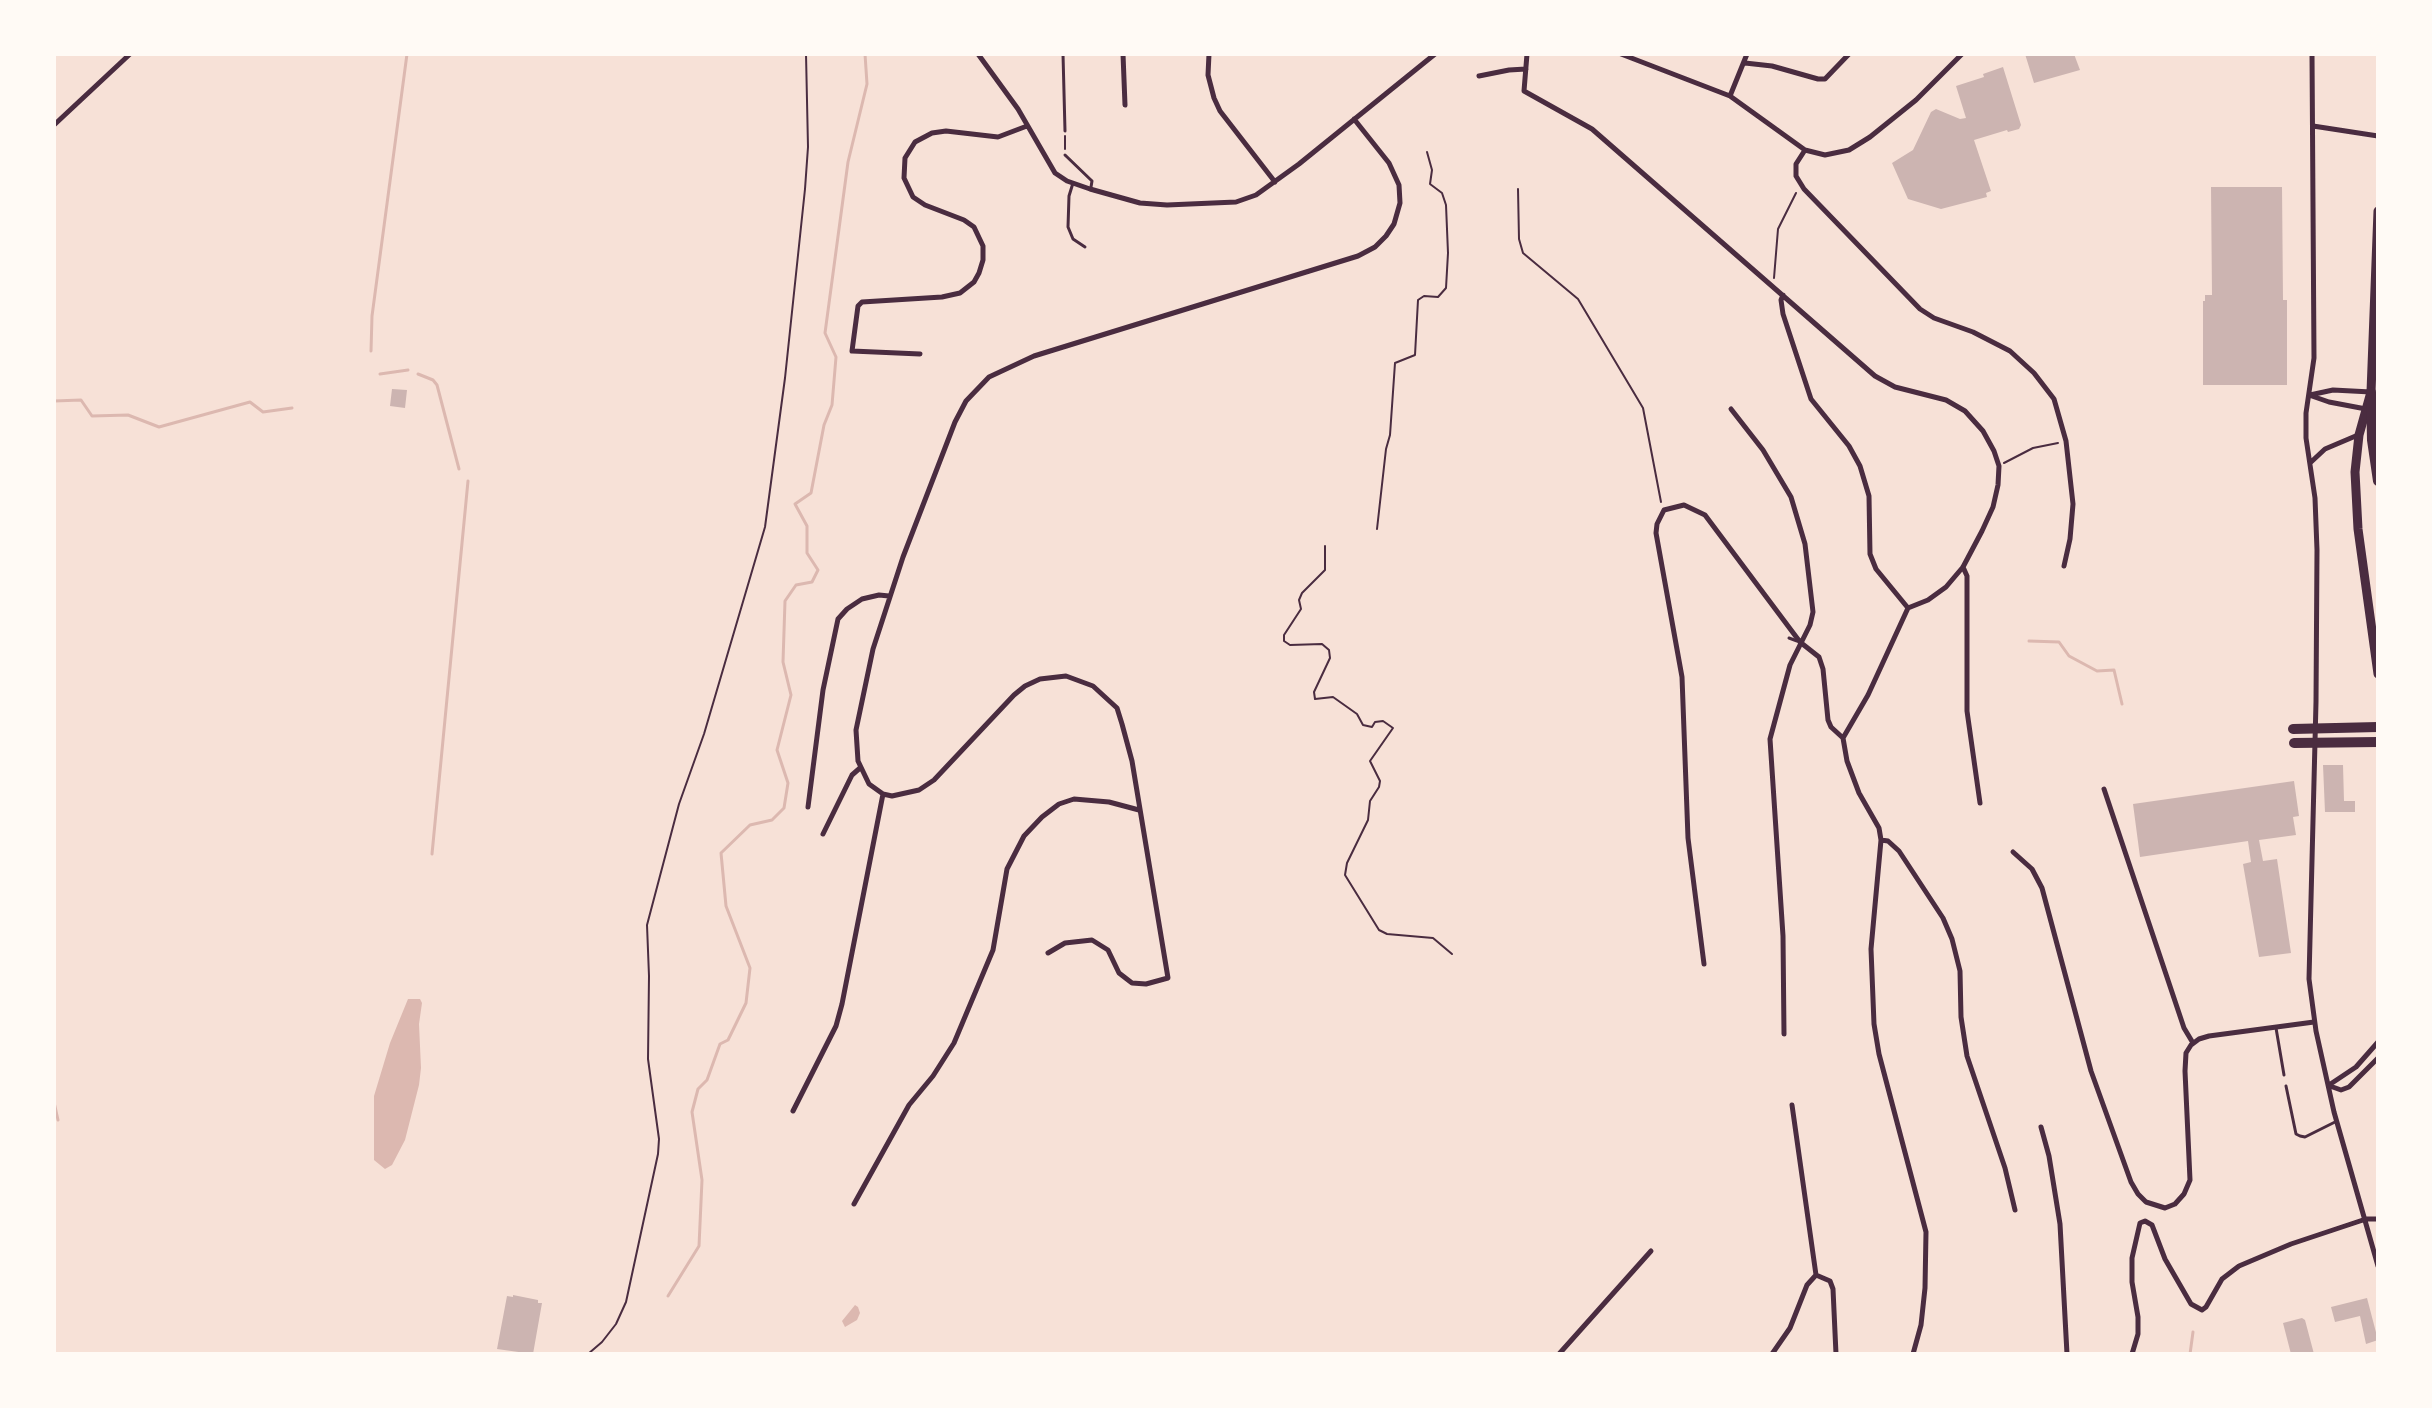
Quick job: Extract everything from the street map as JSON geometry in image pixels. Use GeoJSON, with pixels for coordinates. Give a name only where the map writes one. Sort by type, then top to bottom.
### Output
{"type":"FeatureCollection","features":[{"type":"Feature","properties":{"kind":"highway"},"geometry":{"type":"LineString","coordinates":[[2375,391],[2368,412],[2378,481]]}},
{"type":"Feature","properties":{"kind":"highway"},"geometry":{"type":"LineString","coordinates":[[2293,729],[2378,727]]}},
{"type":"Feature","properties":{"kind":"highway"},"geometry":{"type":"LineString","coordinates":[[2294,743],[2365,741],[2378,744]]}},
{"type":"Feature","properties":{"kind":"main road"},"geometry":{"type":"LineString","coordinates":[[2375,391],[2378,211]]}},
{"type":"Feature","properties":{"kind":"main road"},"geometry":{"type":"LineString","coordinates":[[2368,412],[2359,435],[2355,472],[2358,529],[2378,674]]}},
{"type":"Feature","properties":{"kind":"street"},"geometry":{"type":"LineString","coordinates":[[54,125],[130,54]]}},
{"type":"Feature","properties":{"kind":"street"},"geometry":{"type":"LineString","coordinates":[[978,54],[1010,98],[1050,167],[1061,178],[1140,203],[1183,205],[1228,203],[1254,196],[1435,54]]}},
{"type":"Feature","properties":{"kind":"street"},"geometry":{"type":"LineString","coordinates":[[1123,54],[1125,105]]}},
{"type":"Feature","properties":{"kind":"street"},"geometry":{"type":"LineString","coordinates":[[1209,54],[1208,75],[1220,111],[1275,182]]}},
{"type":"Feature","properties":{"kind":"street"},"geometry":{"type":"LineString","coordinates":[[1527,54],[1524,91],[1592,129],[1875,376],[1895,387],[1946,400],[1965,411],[1983,431],[1999,466],[1993,507],[1963,567],[1946,587],[1928,600],[1908,608],[1868,695],[1843,738]]}},
{"type":"Feature","properties":{"kind":"street"},"geometry":{"type":"LineString","coordinates":[[1621,54],[1730,96],[1805,150],[1825,155],[1860,145],[1916,100],[1962,54]]}},
{"type":"Feature","properties":{"kind":"street"},"geometry":{"type":"LineString","coordinates":[[1730,96],[1747,54]]}},
{"type":"Feature","properties":{"kind":"street"},"geometry":{"type":"LineString","coordinates":[[1745,63],[1825,79],[1849,54]]}},
{"type":"Feature","properties":{"kind":"street"},"geometry":{"type":"LineString","coordinates":[[2312,54],[2314,358],[2306,438],[2315,491],[2316,702],[2309,979],[2315,1022],[2337,1121],[2378,1266]]}},
{"type":"Feature","properties":{"kind":"street"},"geometry":{"type":"LineString","coordinates":[[1479,76],[1526,69]]}},
{"type":"Feature","properties":{"kind":"street"},"geometry":{"type":"LineString","coordinates":[[1048,953],[1065,943],[1092,940],[1108,950],[1119,973],[1132,983],[1146,984],[1168,978],[1132,761],[1117,708],[1093,686],[1066,676],[1040,679],[1025,686],[934,780],[919,790],[901,796],[883,794],[869,784],[860,768],[855,740],[862,694],[889,596],[955,422],[974,392],[989,377],[1011,364],[1358,256],[1375,247],[1386,236],[1394,224],[1400,203],[1399,185],[1389,163],[1354,119]]}},
{"type":"Feature","properties":{"kind":"street"},"geometry":{"type":"LineString","coordinates":[[920,354],[852,351],[858,306],[862,302],[960,293],[974,282],[979,273],[983,246],[974,227],[964,220],[913,197],[904,178],[905,158],[915,142],[932,133],[946,131],[998,137],[1027,126]]}},
{"type":"Feature","properties":{"kind":"street"},"geometry":{"type":"LineString","coordinates":[[2313,126],[2378,136]]}},
{"type":"Feature","properties":{"kind":"street"},"geometry":{"type":"LineString","coordinates":[[1805,150],[1796,164],[1799,182],[1920,309],[2010,351],[2034,373],[2054,399],[2066,441],[2073,504],[2064,566]]}},
{"type":"Feature","properties":{"kind":"street"},"geometry":{"type":"LineString","coordinates":[[1783,295],[1783,314],[1811,399],[1849,446],[1860,466],[1869,496],[1870,554],[1885,581],[1908,608]]}},
{"type":"Feature","properties":{"kind":"street"},"geometry":{"type":"LineString","coordinates":[[2309,395],[2333,390],[2375,391]]}},
{"type":"Feature","properties":{"kind":"street"},"geometry":{"type":"LineString","coordinates":[[2309,395],[2368,412]]}},
{"type":"Feature","properties":{"kind":"street"},"geometry":{"type":"LineString","coordinates":[[1731,409],[1763,450],[1791,497],[1805,544],[1813,612],[1790,665],[1770,739],[1783,936],[1784,1034]]}},
{"type":"Feature","properties":{"kind":"street"},"geometry":{"type":"LineString","coordinates":[[2310,463],[2325,449],[2359,435]]}},
{"type":"Feature","properties":{"kind":"street"},"geometry":{"type":"LineString","coordinates":[[1704,964],[1688,838],[1682,677],[1656,533],[1664,510],[1684,505],[1705,515],[1800,642],[1819,657],[1828,720],[1843,738],[1847,761],[1859,793],[1879,828],[1881,840],[1871,949],[1874,1024],[1926,1236],[1921,1325],[1913,1354]]}},
{"type":"Feature","properties":{"kind":"street"},"geometry":{"type":"LineString","coordinates":[[1963,567],[1967,576],[1967,711],[1980,803]]}},
{"type":"Feature","properties":{"kind":"street"},"geometry":{"type":"LineString","coordinates":[[808,807],[823,690],[838,619],[862,599],[889,596]]}},
{"type":"Feature","properties":{"kind":"street"},"geometry":{"type":"LineString","coordinates":[[823,834],[852,775],[860,768]]}},
{"type":"Feature","properties":{"kind":"street"},"geometry":{"type":"LineString","coordinates":[[2104,789],[2184,1028],[2193,1043]]}},
{"type":"Feature","properties":{"kind":"street"},"geometry":{"type":"LineString","coordinates":[[793,1111],[839,1015],[883,794]]}},
{"type":"Feature","properties":{"kind":"street"},"geometry":{"type":"LineString","coordinates":[[854,1204],[909,1105],[954,1043],[993,950],[1001,887],[1013,854],[1024,836],[1059,804],[1074,799],[1109,802],[1139,810]]}},
{"type":"Feature","properties":{"kind":"street"},"geometry":{"type":"LineString","coordinates":[[1881,840],[1888,841],[1899,851],[1943,918],[1952,939],[1960,971],[1961,1017],[1967,1056],[2005,1168],[2015,1210]]}},
{"type":"Feature","properties":{"kind":"street"},"geometry":{"type":"LineString","coordinates":[[2013,852],[2032,869],[2042,888],[2091,1071],[2131,1182],[2138,1194],[2156,1207],[2175,1204],[2190,1180],[2185,1071],[2186,1053],[2193,1043],[2209,1036],[2315,1022]]}},
{"type":"Feature","properties":{"kind":"street"},"geometry":{"type":"LineString","coordinates":[[2329,1086],[2334,1079],[2350,1073],[2378,1042]]}},
{"type":"Feature","properties":{"kind":"street"},"geometry":{"type":"LineString","coordinates":[[2329,1086],[2341,1090],[2356,1081],[2378,1058]]}},
{"type":"Feature","properties":{"kind":"street"},"geometry":{"type":"LineString","coordinates":[[1792,1105],[1816,1275]]}},
{"type":"Feature","properties":{"kind":"street"},"geometry":{"type":"LineString","coordinates":[[2041,1127],[2060,1224],[2067,1354]]}},
{"type":"Feature","properties":{"kind":"street"},"geometry":{"type":"LineString","coordinates":[[2132,1354],[2138,1334],[2138,1317],[2132,1282],[2132,1258],[2140,1223],[2145,1221],[2152,1225],[2165,1259],[2184,1293],[2191,1304],[2202,1310],[2222,1279],[2239,1266],[2291,1244],[2366,1219],[2378,1219]]}},
{"type":"Feature","properties":{"kind":"street"},"geometry":{"type":"LineString","coordinates":[[1559,1354],[1651,1251]]}},
{"type":"Feature","properties":{"kind":"street"},"geometry":{"type":"LineString","coordinates":[[1772,1354],[1790,1328],[1807,1285],[1816,1275]]}},
{"type":"Feature","properties":{"kind":"street"},"geometry":{"type":"LineString","coordinates":[[1816,1275],[1825,1277],[1833,1289],[1836,1354]]}},
{"type":"Feature","properties":{"kind":"lane"},"geometry":{"type":"LineString","coordinates":[[1063,54],[1065,131]]}},
{"type":"Feature","properties":{"kind":"lane"},"geometry":{"type":"LineString","coordinates":[[1065,155],[1092,181],[1090,189]]}},
{"type":"Feature","properties":{"kind":"lane"},"geometry":{"type":"LineString","coordinates":[[1073,183],[1069,196],[1068,227],[1073,239],[1085,247]]}},
{"type":"Feature","properties":{"kind":"lane"},"geometry":{"type":"LineString","coordinates":[[1789,638],[1800,642]]}},
{"type":"Feature","properties":{"kind":"lane"},"geometry":{"type":"LineString","coordinates":[[2276,1028],[2284,1075]]}},
{"type":"Feature","properties":{"kind":"lane"},"geometry":{"type":"LineString","coordinates":[[2286,1086],[2296,1134],[2305,1137],[2337,1121]]}},
{"type":"Feature","properties":{"kind":"path"},"geometry":{"type":"LineString","coordinates":[[588,1354],[616,1324],[626,1302],[658,1154],[659,1139],[648,1059],[647,925],[679,804],[704,734],[722,664],[765,527],[805,189],[808,147],[806,54]]}},
{"type":"Feature","properties":{"kind":"path"},"geometry":{"type":"LineString","coordinates":[[1065,131],[1065,155]]}},
{"type":"Feature","properties":{"kind":"path"},"geometry":{"type":"LineString","coordinates":[[1377,529],[1390,435],[1395,363],[1415,355],[1418,300],[1424,296],[1438,297],[1446,288],[1446,205],[1442,193],[1429,182],[1432,170],[1427,152]]}},
{"type":"Feature","properties":{"kind":"path"},"geometry":{"type":"LineString","coordinates":[[1773,279],[1778,229],[1799,182]]}},
{"type":"Feature","properties":{"kind":"path"},"geometry":{"type":"LineString","coordinates":[[1518,189],[1519,239],[1523,253],[1578,299],[1643,408],[1663,506]]}},
{"type":"Feature","properties":{"kind":"path"},"geometry":{"type":"LineString","coordinates":[[2003,463],[2033,448],[2066,441]]}},
{"type":"Feature","properties":{"kind":"path"},"geometry":{"type":"LineString","coordinates":[[1325,546],[1325,570],[1302,593],[1299,600],[1301,609],[1284,635],[1284,641],[1290,645],[1322,644],[1329,650],[1330,658],[1314,692],[1315,699],[1333,697],[1357,714],[1363,725],[1372,727],[1375,722],[1383,721],[1393,728],[1370,761],[1380,781],[1379,787],[1370,801],[1368,820],[1347,863],[1345,875],[1372,921],[1383,933],[1433,938],[1452,954]]}},
{"type":"Feature","properties":{"kind":"shaded area"},"geometry":{"type":"Polygon","coordinates":[[[408,999],[420,999],[422,1003],[419,1085],[405,1140],[392,1165],[385,1169],[374,1160],[374,1096],[390,1043],[408,999]]]}},
{"type":"Feature","properties":{"kind":"shaded area"},"geometry":{"type":"Polygon","coordinates":[[[855,1305],[860,1313],[857,1320],[845,1327],[842,1321],[855,1305]]]}},
{"type":"Feature","properties":{"kind":"building"},"geometry":{"type":"Polygon","coordinates":[[[2025,54],[2074,54],[2080,70],[2034,83],[2025,54]]]}},
{"type":"Feature","properties":{"kind":"building"},"geometry":{"type":"Polygon","coordinates":[[[2003,67],[2021,125],[2019,129],[1974,140],[1991,191],[1986,193],[1987,197],[1941,209],[1908,199],[1892,163],[1913,150],[1931,112],[1936,109],[1960,119],[1966,118],[1956,86],[2003,67]]]}},
{"type":"Feature","properties":{"kind":"building"},"geometry":{"type":"Polygon","coordinates":[[[2211,187],[2282,187],[2287,385],[2203,385],[2203,301],[2205,295],[2212,295],[2211,187]]]}},
{"type":"Feature","properties":{"kind":"building"},"geometry":{"type":"Polygon","coordinates":[[[392,389],[407,390],[405,408],[390,406],[392,389]]]}},
{"type":"Feature","properties":{"kind":"building"},"geometry":{"type":"Polygon","coordinates":[[[2323,765],[2343,765],[2344,801],[2355,801],[2355,812],[2325,812],[2323,765]]]}},
{"type":"Feature","properties":{"kind":"building"},"geometry":{"type":"Polygon","coordinates":[[[2294,781],[2299,816],[2293,817],[2296,835],[2259,840],[2263,861],[2277,859],[2291,953],[2259,957],[2243,864],[2251,862],[2248,841],[2140,857],[2133,804],[2294,781]]]}},
{"type":"Feature","properties":{"kind":"building"},"geometry":{"type":"Polygon","coordinates":[[[507,1296],[542,1303],[533,1354],[497,1349],[507,1296]]]}},
{"type":"Feature","properties":{"kind":"building"},"geometry":{"type":"Polygon","coordinates":[[[2367,1298],[2378,1340],[2366,1344],[2360,1316],[2335,1322],[2331,1307],[2367,1298]]]}},
{"type":"Feature","properties":{"kind":"building"},"geometry":{"type":"Polygon","coordinates":[[[2302,1318],[2314,1354],[2291,1354],[2283,1323],[2302,1318]]]}},
{"type":"Feature","properties":{"kind":"waterway"},"geometry":{"type":"LineString","coordinates":[[371,351],[372,316],[407,54]]}},
{"type":"Feature","properties":{"kind":"waterway"},"geometry":{"type":"LineString","coordinates":[[668,1296],[699,1246],[702,1180],[692,1112],[698,1089],[707,1080],[720,1044],[728,1040],[746,1003],[750,968],[726,906],[721,853],[750,825],[772,820],[784,808],[788,783],[777,750],[791,695],[783,662],[785,601],[796,585],[812,582],[818,570],[807,553],[807,526],[795,504],[811,493],[824,425],[832,405],[836,357],[825,333],[848,162],[867,84],[865,54]]}},
{"type":"Feature","properties":{"kind":"waterway"},"geometry":{"type":"LineString","coordinates":[[380,374],[408,370]]}},
{"type":"Feature","properties":{"kind":"waterway"},"geometry":{"type":"LineString","coordinates":[[418,374],[437,385],[459,469]]}},
{"type":"Feature","properties":{"kind":"waterway"},"geometry":{"type":"LineString","coordinates":[[54,401],[81,400],[92,416],[128,415],[159,427],[250,402],[263,412],[292,408]]}},
{"type":"Feature","properties":{"kind":"waterway"},"geometry":{"type":"LineString","coordinates":[[432,854],[468,481]]}},
{"type":"Feature","properties":{"kind":"waterway"},"geometry":{"type":"LineString","coordinates":[[2029,641],[2059,642],[2069,656],[2097,671],[2114,670],[2122,704]]}},
{"type":"Feature","properties":{"kind":"waterway"},"geometry":{"type":"LineString","coordinates":[[54,1102],[58,1120]]}},
{"type":"Feature","properties":{"kind":"waterway"},"geometry":{"type":"LineString","coordinates":[[2190,1354],[2193,1332]]}}]}
